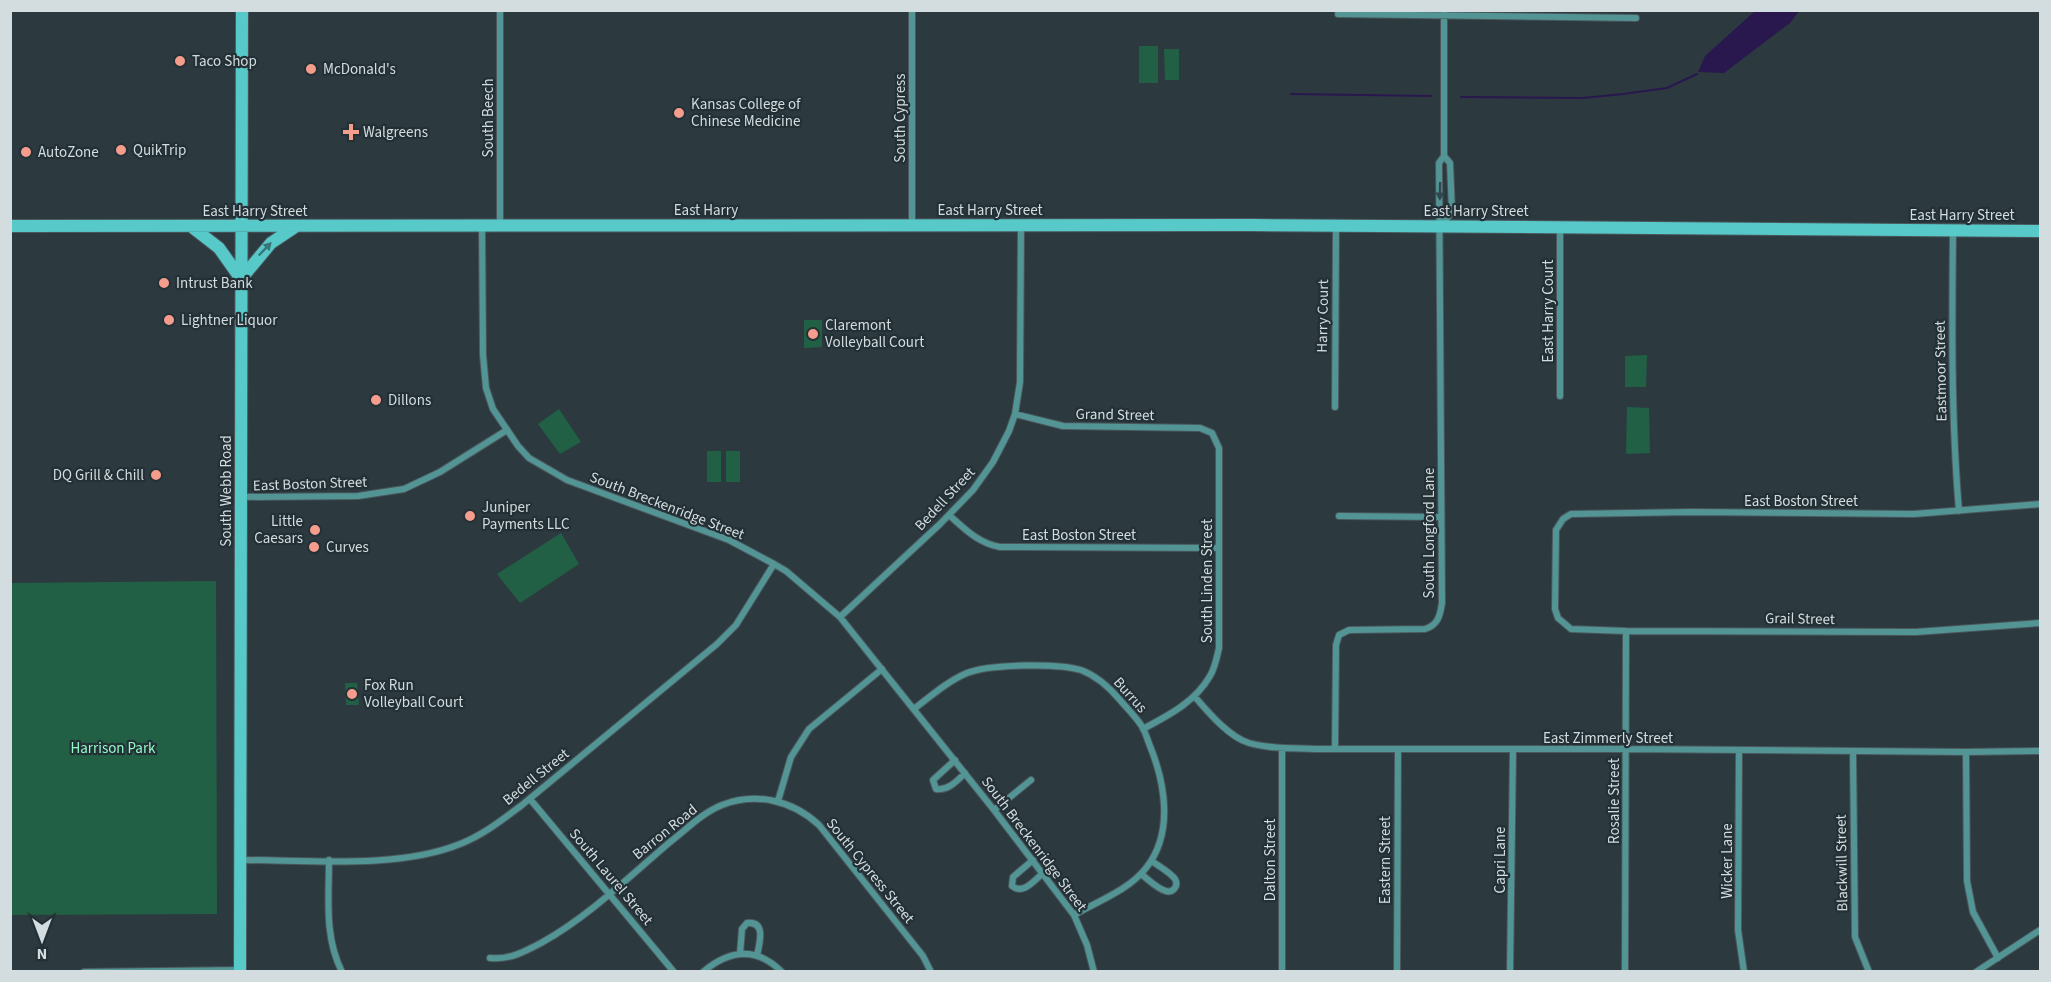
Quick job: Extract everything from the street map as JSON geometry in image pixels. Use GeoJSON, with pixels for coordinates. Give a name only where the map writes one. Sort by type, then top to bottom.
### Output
{"type":"FeatureCollection","features":[{"type":"Feature","properties":{"kind":"main road","name":"South Webb Road"},"geometry":{"type":"LineString","coordinates":[[240,971],[242,10]]}},
{"type":"Feature","properties":{"kind":"main road","name":"East Harry Street"},"geometry":{"type":"LineString","coordinates":[[10,226],[500,225]]}},
{"type":"Feature","properties":{"kind":"main road","name":"East Harry"},"geometry":{"type":"LineString","coordinates":[[500,225],[912,225]]}},
{"type":"Feature","properties":{"kind":"main road","name":"East Harry Street"},"geometry":{"type":"LineString","coordinates":[[912,225],[1336,225],[2040,231]]}},
{"type":"Feature","properties":{"kind":"main road"},"geometry":{"type":"LineString","coordinates":[[191,226],[219,248],[241,279],[271,243],[296,226]]}},
{"type":"Feature","properties":{"kind":"street","name":"South Beech"},"geometry":{"type":"LineString","coordinates":[[500,10],[500,225]]}},
{"type":"Feature","properties":{"kind":"street","name":"South Cypress"},"geometry":{"type":"LineString","coordinates":[[912,10],[912,225]]}},
{"type":"Feature","properties":{"kind":"street"},"geometry":{"type":"LineString","coordinates":[[1338,14],[1444,13],[1636,18]]}},
{"type":"Feature","properties":{"kind":"street","name":"South Longford Lane"},"geometry":{"type":"LineString","coordinates":[[1335,749],[1336,645],[1339,635],[1349,630],[1432,627],[1437,620],[1442,603],[1439,162],[1444,156],[1444,13]]}},
{"type":"Feature","properties":{"kind":"street","name":"South Longford Lane"},"geometry":{"type":"LineString","coordinates":[[1440,226],[1452,212],[1450,163],[1444,156]]}},
{"type":"Feature","properties":{"kind":"street","name":"South Breckenridge Street"},"geometry":{"type":"LineString","coordinates":[[482,225],[483,355],[486,388],[494,409],[529,458],[567,480],[729,540],[786,571],[840,617],[955,760],[1074,915],[1087,945],[1094,972]]}},
{"type":"Feature","properties":{"kind":"street","name":"Bedell Street"},"geometry":{"type":"LineString","coordinates":[[840,617],[973,490],[1005,439],[1015,414],[1020,382],[1021,225]]}},
{"type":"Feature","properties":{"kind":"street","name":"Harry Court"},"geometry":{"type":"LineString","coordinates":[[1335,407],[1336,225]]}},
{"type":"Feature","properties":{"kind":"street","name":"East Harry Court"},"geometry":{"type":"LineString","coordinates":[[1560,227],[1560,396]]}},
{"type":"Feature","properties":{"kind":"street","name":"Eastmoor Street"},"geometry":{"type":"LineString","coordinates":[[1953,230],[1953,415],[1959,511]]}},
{"type":"Feature","properties":{"kind":"street","name":"Grand Street"},"geometry":{"type":"LineString","coordinates":[[1015,414],[1063,426],[1200,428],[1214,436]]}},
{"type":"Feature","properties":{"kind":"street","name":"East Boston Street"},"geometry":{"type":"LineString","coordinates":[[241,498],[358,496],[404,489],[440,472],[507,430]]}},
{"type":"Feature","properties":{"kind":"street","name":"South Linden Street"},"geometry":{"type":"LineString","coordinates":[[1143,729],[1195,697],[1211,674],[1220,648],[1219,448],[1214,436]]}},
{"type":"Feature","properties":{"kind":"street","name":"East Boston Street"},"geometry":{"type":"LineString","coordinates":[[1562,622],[1555,609],[1556,530],[1563,519],[1580,513],[1914,514],[2040,504]]}},
{"type":"Feature","properties":{"kind":"street","name":"East Boston Street"},"geometry":{"type":"LineString","coordinates":[[949,515],[973,536],[1000,547],[1219,548]]}},
{"type":"Feature","properties":{"kind":"street"},"geometry":{"type":"LineString","coordinates":[[1339,516],[1440,517]]}},
{"type":"Feature","properties":{"kind":"street","name":"Bedell Street"},"geometry":{"type":"LineString","coordinates":[[241,860],[400,859],[441,851],[462,844],[489,830],[530,799],[717,644],[736,625],[774,564]]}},
{"type":"Feature","properties":{"kind":"street","name":"Grail Street"},"geometry":{"type":"LineString","coordinates":[[1562,622],[1571,629],[1626,632],[1916,632],[2040,623]]}},
{"type":"Feature","properties":{"kind":"street","name":"Rosalie Street"},"geometry":{"type":"LineString","coordinates":[[1625,972],[1626,632]]}},
{"type":"Feature","properties":{"kind":"street","name":"Burrus"},"geometry":{"type":"LineString","coordinates":[[914,709],[946,685],[968,673],[990,667],[1052,666],[1080,670],[1106,684],[1143,729],[1157,764],[1164,795],[1161,838],[1152,861],[1141,874],[1128,885],[1074,915]]}},
{"type":"Feature","properties":{"kind":"street"},"geometry":{"type":"LineString","coordinates":[[777,801],[791,757],[809,729],[882,669]]}},
{"type":"Feature","properties":{"kind":"street","name":"East Zimmerly Street"},"geometry":{"type":"LineString","coordinates":[[1195,697],[1220,724],[1246,743],[1282,748],[2040,751]]}},
{"type":"Feature","properties":{"kind":"street","name":"Dalton Street"},"geometry":{"type":"LineString","coordinates":[[1282,748],[1282,972]]}},
{"type":"Feature","properties":{"kind":"street","name":"Eastern Street"},"geometry":{"type":"LineString","coordinates":[[1397,972],[1398,749]]}},
{"type":"Feature","properties":{"kind":"street","name":"Capri Lane"},"geometry":{"type":"LineString","coordinates":[[1510,972],[1513,750]]}},
{"type":"Feature","properties":{"kind":"street","name":"Wicker Lane"},"geometry":{"type":"LineString","coordinates":[[1739,751],[1738,930],[1744,972]]}},
{"type":"Feature","properties":{"kind":"street","name":"Blackwill Street"},"geometry":{"type":"LineString","coordinates":[[1853,752],[1855,937],[1869,972]]}},
{"type":"Feature","properties":{"kind":"street"},"geometry":{"type":"LineString","coordinates":[[1966,752],[1967,880],[1973,912],[1998,958]]}},
{"type":"Feature","properties":{"kind":"street"},"geometry":{"type":"LineString","coordinates":[[955,760],[933,780],[936,789],[942,790],[950,787],[965,773]]}},
{"type":"Feature","properties":{"kind":"street"},"geometry":{"type":"LineString","coordinates":[[994,810],[1031,780]]}},
{"type":"Feature","properties":{"kind":"street","name":"South Laurel Street"},"geometry":{"type":"LineString","coordinates":[[530,799],[674,972]]}},
{"type":"Feature","properties":{"kind":"street","name":"Barron Road"},"geometry":{"type":"LineString","coordinates":[[490,958],[503,960],[552,937],[713,809],[730,802],[749,799],[777,801]]}},
{"type":"Feature","properties":{"kind":"street","name":"South Cypress Street"},"geometry":{"type":"LineString","coordinates":[[777,801],[800,810],[819,825],[923,956],[931,972]]}},
{"type":"Feature","properties":{"kind":"street"},"geometry":{"type":"LineString","coordinates":[[329,860],[328,927],[333,950],[342,972]]}},
{"type":"Feature","properties":{"kind":"street"},"geometry":{"type":"LineString","coordinates":[[1033,860],[1013,877],[1012,886],[1017,890],[1022,890],[1043,873]]}},
{"type":"Feature","properties":{"kind":"street"},"geometry":{"type":"LineString","coordinates":[[1141,874],[1164,891],[1169,892],[1174,889],[1175,880],[1152,861]]}},
{"type":"Feature","properties":{"kind":"street"},"geometry":{"type":"LineString","coordinates":[[740,954],[742,929],[747,923],[753,922],[760,930],[758,956]]}},
{"type":"Feature","properties":{"kind":"street"},"geometry":{"type":"LineString","coordinates":[[1976,972],[2040,930]]}},
{"type":"Feature","properties":{"kind":"street"},"geometry":{"type":"LineString","coordinates":[[703,972],[723,958],[740,954],[758,956],[771,962],[782,972]]}},
{"type":"Feature","properties":{"kind":"street"},"geometry":{"type":"LineString","coordinates":[[84,972],[240,971]]}},
{"type":"Feature","properties":{"kind":"green space"},"geometry":{"type":"Polygon","coordinates":[[[1139,46],[1158,46],[1158,83],[1139,83],[1139,46]]]}},
{"type":"Feature","properties":{"kind":"green space"},"geometry":{"type":"Polygon","coordinates":[[[1164,49],[1179,49],[1179,80],[1165,80],[1164,49]]]}},
{"type":"Feature","properties":{"kind":"green space","name":"Claremont Volleyball Court"},"geometry":{"type":"Polygon","coordinates":[[[804,320],[822,320],[822,347],[804,348],[804,320]]]}},
{"type":"Feature","properties":{"kind":"green space"},"geometry":{"type":"Polygon","coordinates":[[[1647,355],[1646,387],[1625,387],[1625,356],[1647,355]]]}},
{"type":"Feature","properties":{"kind":"green space"},"geometry":{"type":"Polygon","coordinates":[[[1627,407],[1649,408],[1650,453],[1626,454],[1627,407]]]}},
{"type":"Feature","properties":{"kind":"green space"},"geometry":{"type":"Polygon","coordinates":[[[559,409],[581,442],[560,454],[538,424],[559,409]]]}},
{"type":"Feature","properties":{"kind":"green space"},"geometry":{"type":"Polygon","coordinates":[[[707,451],[721,451],[721,482],[707,482],[707,451]]]}},
{"type":"Feature","properties":{"kind":"green space"},"geometry":{"type":"Polygon","coordinates":[[[726,451],[740,451],[740,482],[726,482],[726,451]]]}},
{"type":"Feature","properties":{"kind":"green space"},"geometry":{"type":"Polygon","coordinates":[[[561,533],[579,564],[520,603],[497,574],[561,533]]]}},
{"type":"Feature","properties":{"kind":"green space","name":"Harrison Park"},"geometry":{"type":"Polygon","coordinates":[[[216,581],[217,914],[11,915],[11,583],[216,581]]]}},
{"type":"Feature","properties":{"kind":"green space","name":"Fox Run Volleyball Court"},"geometry":{"type":"Polygon","coordinates":[[[345,683],[357,683],[359,705],[346,705],[345,683]]]}},
{"type":"Feature","properties":{"kind":"shaded area"},"geometry":{"type":"Polygon","coordinates":[[[1755,11],[1799,11],[1790,23],[1724,73],[1698,72],[1705,56],[1755,11]]]}},
{"type":"Feature","properties":{"kind":"waterway"},"geometry":{"type":"LineString","coordinates":[[1461,97],[1583,98],[1667,88],[1697,74]]}},
{"type":"Feature","properties":{"kind":"waterway"},"geometry":{"type":"LineString","coordinates":[[1291,94],[1431,96]]}},
{"type":"Feature","properties":{"kind":"place","name":"Taco Shop"},"geometry":{"type":"Point","coordinates":[180,61]}},
{"type":"Feature","properties":{"kind":"place","name":"McDonald's"},"geometry":{"type":"Point","coordinates":[311,69]}},
{"type":"Feature","properties":{"kind":"place","name":"Kansas College of Chinese Medicine"},"geometry":{"type":"Point","coordinates":[679,113]}},
{"type":"Feature","properties":{"kind":"place","name":"Walgreens"},"geometry":{"type":"Point","coordinates":[351,132]}},
{"type":"Feature","properties":{"kind":"place","name":"QuikTrip"},"geometry":{"type":"Point","coordinates":[121,150]}},
{"type":"Feature","properties":{"kind":"place","name":"AutoZone"},"geometry":{"type":"Point","coordinates":[26,152]}},
{"type":"Feature","properties":{"kind":"place","name":"Intrust Bank"},"geometry":{"type":"Point","coordinates":[164,283]}},
{"type":"Feature","properties":{"kind":"place","name":"Lightner Liquor"},"geometry":{"type":"Point","coordinates":[169,320]}},
{"type":"Feature","properties":{"kind":"place","name":"Claremont Volleyball Court"},"geometry":{"type":"Point","coordinates":[813,334]}},
{"type":"Feature","properties":{"kind":"place","name":"Dillons"},"geometry":{"type":"Point","coordinates":[376,400]}},
{"type":"Feature","properties":{"kind":"place","name":"DQ Grill & Chill"},"geometry":{"type":"Point","coordinates":[156,475]}},
{"type":"Feature","properties":{"kind":"place","name":"Juniper Payments LLC"},"geometry":{"type":"Point","coordinates":[470,516]}},
{"type":"Feature","properties":{"kind":"place","name":"Little Caesars"},"geometry":{"type":"Point","coordinates":[315,530]}},
{"type":"Feature","properties":{"kind":"place","name":"Curves"},"geometry":{"type":"Point","coordinates":[314,547]}},
{"type":"Feature","properties":{"kind":"place","name":"Fox Run Volleyball Court"},"geometry":{"type":"Point","coordinates":[352,694]}}]}
